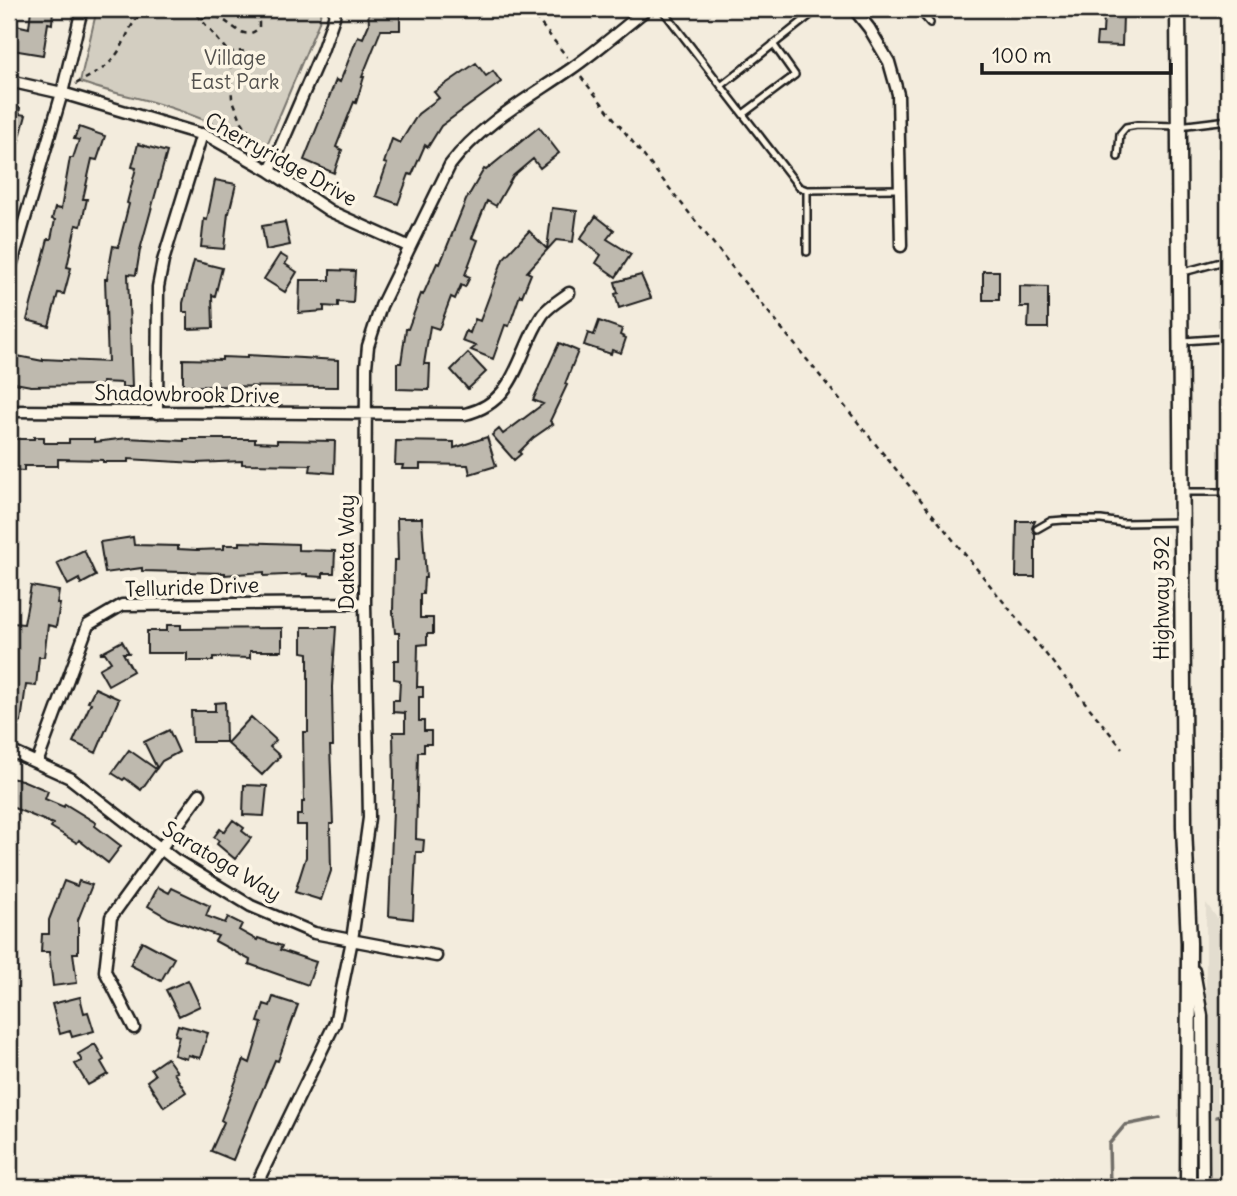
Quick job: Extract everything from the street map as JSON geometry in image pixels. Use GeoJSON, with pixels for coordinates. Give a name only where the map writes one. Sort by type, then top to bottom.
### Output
{"type":"FeatureCollection","features":[{"type":"Feature","properties":{"kind":"main road","name":"Highway 392"},"geometry":{"type":"LineString","coordinates":[[1178,9],[1184,827],[1189,943],[1188,1187]]}},
{"type":"Feature","properties":{"kind":"street"},"geometry":{"type":"LineString","coordinates":[[9,273],[62,93],[82,9]]}},
{"type":"Feature","properties":{"kind":"street"},"geometry":{"type":"LineString","coordinates":[[270,171],[322,51],[335,9]]}},
{"type":"Feature","properties":{"kind":"street","name":"Dakota Way"},"geometry":{"type":"LineString","coordinates":[[254,1187],[335,1023],[352,940],[369,818],[365,415],[368,346],[381,306],[450,165],[463,148],[522,102],[574,67],[647,9]]}},
{"type":"Feature","properties":{"kind":"street"},"geometry":{"type":"LineString","coordinates":[[854,9],[889,62],[898,94],[901,246]]}},
{"type":"Feature","properties":{"kind":"street","name":"Cherryridge Drive"},"geometry":{"type":"LineString","coordinates":[[9,80],[202,134],[270,171],[330,211],[410,247]]}},
{"type":"Feature","properties":{"kind":"street"},"geometry":{"type":"LineString","coordinates":[[156,413],[158,287],[163,261],[202,134]]}},
{"type":"Feature","properties":{"kind":"street","name":"Shadowbrook Drive"},"geometry":{"type":"LineString","coordinates":[[9,411],[365,415],[466,414],[481,411],[504,391],[544,312],[569,293]]}},
{"type":"Feature","properties":{"kind":"street","name":"Telluride Drive"},"geometry":{"type":"LineString","coordinates":[[37,763],[88,625],[122,605],[365,603]]}},
{"type":"Feature","properties":{"kind":"street","name":"Saratoga Way"},"geometry":{"type":"LineString","coordinates":[[9,753],[18,754],[70,778],[174,859],[251,906],[314,933],[436,956]]}},
{"type":"Feature","properties":{"kind":"street"},"geometry":{"type":"LineString","coordinates":[[134,1028],[105,971],[111,917],[200,794]]}},
{"type":"Feature","properties":{"kind":"street"},"geometry":{"type":"LineString","coordinates":[[1189,943],[1202,1016],[1203,1187]]}},
{"type":"Feature","properties":{"kind":"lane"},"geometry":{"type":"LineString","coordinates":[[662,9],[799,187],[807,190],[901,189]]}},
{"type":"Feature","properties":{"kind":"lane"},"geometry":{"type":"LineString","coordinates":[[721,86],[818,9]]}},
{"type":"Feature","properties":{"kind":"lane"},"geometry":{"type":"LineString","coordinates":[[918,9],[930,23]]}},
{"type":"Feature","properties":{"kind":"lane"},"geometry":{"type":"LineString","coordinates":[[743,114],[795,75],[773,44]]}},
{"type":"Feature","properties":{"kind":"lane"},"geometry":{"type":"LineString","coordinates":[[1118,157],[1121,135],[1126,127],[1179,127],[1228,120]]}},
{"type":"Feature","properties":{"kind":"lane"},"geometry":{"type":"LineString","coordinates":[[807,190],[807,252]]}},
{"type":"Feature","properties":{"kind":"lane"},"geometry":{"type":"LineString","coordinates":[[1180,273],[1228,260]]}},
{"type":"Feature","properties":{"kind":"lane"},"geometry":{"type":"LineString","coordinates":[[1181,342],[1228,338]]}},
{"type":"Feature","properties":{"kind":"lane"},"geometry":{"type":"LineString","coordinates":[[1182,492],[1228,492]]}},
{"type":"Feature","properties":{"kind":"lane"},"geometry":{"type":"LineString","coordinates":[[1037,529],[1051,521],[1063,520],[1182,522]]}},
{"type":"Feature","properties":{"kind":"path"},"geometry":{"type":"LineString","coordinates":[[62,93],[106,67],[117,55],[131,24],[143,12],[152,9]]}},
{"type":"Feature","properties":{"kind":"path"},"geometry":{"type":"LineString","coordinates":[[189,9],[229,53],[232,98],[242,122],[264,151],[270,171]]}},
{"type":"Feature","properties":{"kind":"path"},"geometry":{"type":"LineString","coordinates":[[200,18],[201,9]]}},
{"type":"Feature","properties":{"kind":"path"},"geometry":{"type":"LineString","coordinates":[[216,9],[216,18]]}},
{"type":"Feature","properties":{"kind":"path"},"geometry":{"type":"LineString","coordinates":[[200,18],[220,18],[237,31],[251,34],[259,27],[259,22],[248,9]]}},
{"type":"Feature","properties":{"kind":"path"},"geometry":{"type":"LineString","coordinates":[[529,9],[567,57]]}},
{"type":"Feature","properties":{"kind":"path"},"geometry":{"type":"LineString","coordinates":[[229,53],[237,51],[253,54],[256,58]]}},
{"type":"Feature","properties":{"kind":"path"},"geometry":{"type":"LineString","coordinates":[[581,77],[1122,748]]}},
{"type":"Feature","properties":{"kind":"shaded area"},"geometry":{"type":"Polygon","coordinates":[[[1206,903],[1228,933],[1228,1187],[1206,1187],[1206,903]]]}},
{"type":"Feature","properties":{"kind":"green space","name":"Village East Park"},"geometry":{"type":"Polygon","coordinates":[[[97,9],[321,9],[319,22],[268,143],[264,146],[186,113],[80,82],[97,9]]]}},
{"type":"Feature","properties":{"kind":"building"},"geometry":{"type":"Polygon","coordinates":[[[31,9],[53,9],[52,24],[48,23],[43,55],[12,50],[16,25],[29,28],[31,9]]]}},
{"type":"Feature","properties":{"kind":"building"},"geometry":{"type":"Polygon","coordinates":[[[368,9],[400,9],[400,30],[381,30],[362,77],[356,103],[354,102],[336,147],[342,150],[334,173],[304,160],[336,80],[340,82],[358,36],[363,38],[369,24],[368,9]]]}},
{"type":"Feature","properties":{"kind":"building"},"geometry":{"type":"Polygon","coordinates":[[[1104,14],[1123,15],[1122,46],[1096,45],[1097,33],[1103,33],[1104,14]]]}},
{"type":"Feature","properties":{"kind":"building"},"geometry":{"type":"Polygon","coordinates":[[[476,63],[486,76],[493,71],[501,82],[441,126],[428,147],[425,145],[412,175],[409,174],[398,204],[376,196],[392,139],[400,143],[418,114],[439,98],[434,92],[476,63]]]}},
{"type":"Feature","properties":{"kind":"building"},"geometry":{"type":"Polygon","coordinates":[[[9,105],[20,108],[19,114],[26,115],[12,167],[9,167],[9,105]]]}},
{"type":"Feature","properties":{"kind":"building"},"geometry":{"type":"Polygon","coordinates":[[[79,127],[105,136],[97,160],[92,159],[83,199],[87,199],[81,226],[76,225],[67,267],[71,268],[64,294],[58,293],[49,326],[27,320],[48,239],[51,239],[55,208],[61,209],[70,158],[73,158],[79,140],[74,139],[79,127]]]}},
{"type":"Feature","properties":{"kind":"building"},"geometry":{"type":"Polygon","coordinates":[[[539,127],[559,153],[540,168],[533,159],[513,176],[496,206],[487,201],[472,238],[478,240],[465,275],[470,277],[465,287],[461,285],[455,299],[451,297],[439,329],[430,326],[424,364],[430,364],[429,390],[397,389],[397,363],[401,363],[406,329],[437,263],[440,264],[466,200],[484,169],[539,127]]]}},
{"type":"Feature","properties":{"kind":"building"},"geometry":{"type":"Polygon","coordinates":[[[138,144],[167,152],[140,250],[136,275],[128,274],[132,387],[122,387],[122,383],[102,382],[102,385],[31,386],[9,382],[12,355],[43,361],[108,362],[105,279],[113,246],[118,247],[129,204],[127,203],[136,168],[132,167],[138,144]]]}},
{"type":"Feature","properties":{"kind":"building"},"geometry":{"type":"Polygon","coordinates":[[[215,180],[236,184],[228,213],[224,249],[201,247],[204,219],[207,220],[215,180]]]}},
{"type":"Feature","properties":{"kind":"building"},"geometry":{"type":"Polygon","coordinates":[[[552,208],[577,211],[573,242],[556,240],[527,272],[531,274],[509,326],[505,325],[493,359],[471,350],[476,346],[462,341],[466,331],[470,333],[475,319],[480,321],[503,259],[529,231],[547,249],[552,208]]]}},
{"type":"Feature","properties":{"kind":"building"},"geometry":{"type":"Polygon","coordinates":[[[596,216],[614,230],[607,239],[631,254],[616,277],[596,263],[601,255],[580,239],[596,216]]]}},
{"type":"Feature","properties":{"kind":"building"},"geometry":{"type":"Polygon","coordinates":[[[285,222],[290,245],[266,250],[262,226],[285,222]]]}},
{"type":"Feature","properties":{"kind":"building"},"geometry":{"type":"Polygon","coordinates":[[[280,254],[288,259],[285,264],[297,272],[285,292],[264,279],[280,254]]]}},
{"type":"Feature","properties":{"kind":"building"},"geometry":{"type":"Polygon","coordinates":[[[194,261],[222,268],[215,296],[212,295],[213,328],[188,329],[188,312],[183,312],[194,261]]]}},
{"type":"Feature","properties":{"kind":"building"},"geometry":{"type":"Polygon","coordinates":[[[330,270],[355,271],[353,303],[338,302],[338,307],[324,306],[324,311],[299,313],[300,280],[330,280],[330,270]]]}},
{"type":"Feature","properties":{"kind":"building"},"geometry":{"type":"Polygon","coordinates":[[[983,271],[999,271],[999,300],[983,300],[983,271]]]}},
{"type":"Feature","properties":{"kind":"building"},"geometry":{"type":"Polygon","coordinates":[[[641,275],[651,298],[619,308],[615,282],[641,275]]]}},
{"type":"Feature","properties":{"kind":"building"},"geometry":{"type":"Polygon","coordinates":[[[1020,286],[1048,287],[1048,328],[1028,328],[1029,307],[1020,307],[1020,286]]]}},
{"type":"Feature","properties":{"kind":"building"},"geometry":{"type":"Polygon","coordinates":[[[599,321],[622,329],[620,335],[626,338],[621,353],[612,350],[611,354],[584,345],[588,333],[594,335],[599,321]]]}},
{"type":"Feature","properties":{"kind":"building"},"geometry":{"type":"Polygon","coordinates":[[[559,343],[578,351],[565,384],[567,385],[550,421],[553,424],[533,438],[514,460],[492,435],[499,429],[503,434],[543,404],[533,400],[559,343]]]}},
{"type":"Feature","properties":{"kind":"building"},"geometry":{"type":"Polygon","coordinates":[[[468,353],[486,372],[468,389],[451,370],[468,353]]]}},
{"type":"Feature","properties":{"kind":"building"},"geometry":{"type":"Polygon","coordinates":[[[247,355],[338,360],[338,387],[183,386],[183,359],[222,360],[222,357],[247,358],[247,355]]]}},
{"type":"Feature","properties":{"kind":"building"},"geometry":{"type":"Polygon","coordinates":[[[44,437],[44,443],[69,443],[69,439],[94,439],[94,442],[127,438],[184,441],[255,439],[255,442],[277,443],[277,440],[335,441],[334,473],[310,471],[311,465],[128,459],[128,462],[103,462],[58,459],[58,466],[24,466],[24,471],[9,470],[9,439],[44,437]]]}},
{"type":"Feature","properties":{"kind":"building"},"geometry":{"type":"Polygon","coordinates":[[[487,437],[496,466],[470,474],[468,465],[420,464],[420,469],[402,469],[403,465],[395,465],[396,441],[454,442],[454,448],[487,437]]]}},
{"type":"Feature","properties":{"kind":"building"},"geometry":{"type":"Polygon","coordinates":[[[397,518],[422,518],[426,578],[423,594],[420,594],[420,618],[433,618],[433,634],[427,634],[427,644],[418,645],[417,687],[423,687],[423,697],[419,697],[419,721],[424,721],[424,731],[431,731],[431,744],[424,744],[424,752],[418,752],[416,839],[424,840],[423,852],[416,852],[413,919],[389,916],[393,732],[405,732],[405,713],[393,712],[393,700],[399,700],[400,680],[394,679],[394,660],[399,660],[399,633],[395,633],[393,612],[394,560],[398,560],[397,518]]]}},
{"type":"Feature","properties":{"kind":"building"},"geometry":{"type":"Polygon","coordinates":[[[1017,521],[1035,521],[1032,528],[1035,534],[1035,577],[1016,577],[1017,521]]]}},
{"type":"Feature","properties":{"kind":"building"},"geometry":{"type":"Polygon","coordinates":[[[133,537],[134,545],[178,546],[178,549],[197,550],[224,549],[224,545],[240,545],[240,542],[298,544],[298,550],[335,551],[334,573],[323,573],[323,577],[307,574],[264,576],[264,572],[225,575],[142,571],[142,568],[105,573],[100,542],[133,537]]]}},
{"type":"Feature","properties":{"kind":"building"},"geometry":{"type":"Polygon","coordinates":[[[84,550],[96,576],[81,584],[79,579],[68,585],[57,563],[84,550]]]}},
{"type":"Feature","properties":{"kind":"building"},"geometry":{"type":"Polygon","coordinates":[[[31,586],[59,591],[57,604],[60,604],[56,627],[48,625],[44,657],[39,657],[36,686],[26,685],[21,722],[9,720],[13,654],[10,653],[13,623],[24,624],[31,586]]]}},
{"type":"Feature","properties":{"kind":"building"},"geometry":{"type":"Polygon","coordinates":[[[167,625],[181,625],[181,629],[282,628],[282,651],[250,651],[250,658],[213,657],[213,661],[187,661],[187,653],[147,653],[147,631],[167,631],[167,625]]]}},
{"type":"Feature","properties":{"kind":"building"},"geometry":{"type":"Polygon","coordinates":[[[302,627],[336,627],[332,687],[333,746],[330,746],[333,824],[330,824],[331,871],[321,900],[295,892],[306,857],[306,825],[297,825],[297,815],[302,815],[304,802],[303,732],[308,732],[308,653],[302,652],[302,627]]]}},
{"type":"Feature","properties":{"kind":"building"},"geometry":{"type":"Polygon","coordinates":[[[122,641],[129,653],[123,653],[133,671],[108,685],[99,669],[111,662],[105,653],[100,653],[122,641]]]}},
{"type":"Feature","properties":{"kind":"building"},"geometry":{"type":"Polygon","coordinates":[[[95,688],[119,699],[96,753],[73,742],[95,688]]]}},
{"type":"Feature","properties":{"kind":"building"},"geometry":{"type":"Polygon","coordinates":[[[225,702],[226,742],[192,742],[191,711],[215,711],[215,703],[225,702]]]}},
{"type":"Feature","properties":{"kind":"building"},"geometry":{"type":"Polygon","coordinates":[[[251,717],[276,740],[270,747],[280,756],[262,775],[227,743],[251,717]]]}},
{"type":"Feature","properties":{"kind":"building"},"geometry":{"type":"Polygon","coordinates":[[[169,730],[179,752],[162,761],[157,768],[144,742],[169,730]]]}},
{"type":"Feature","properties":{"kind":"building"},"geometry":{"type":"Polygon","coordinates":[[[129,750],[156,769],[141,790],[125,778],[123,780],[112,773],[129,750]]]}},
{"type":"Feature","properties":{"kind":"building"},"geometry":{"type":"Polygon","coordinates":[[[9,778],[22,780],[48,791],[45,799],[64,807],[65,804],[96,823],[95,826],[121,846],[108,863],[79,840],[77,843],[51,827],[53,824],[9,806],[9,778]]]}},
{"type":"Feature","properties":{"kind":"building"},"geometry":{"type":"Polygon","coordinates":[[[244,785],[267,786],[264,816],[243,815],[244,785]]]}},
{"type":"Feature","properties":{"kind":"building"},"geometry":{"type":"Polygon","coordinates":[[[233,820],[244,828],[242,831],[251,838],[235,859],[217,844],[219,841],[214,837],[220,829],[224,832],[233,820]]]}},
{"type":"Feature","properties":{"kind":"building"},"geometry":{"type":"Polygon","coordinates":[[[64,881],[77,886],[79,881],[92,885],[78,920],[78,953],[73,953],[77,983],[53,986],[49,952],[41,952],[42,934],[49,934],[49,920],[64,881]]]}},
{"type":"Feature","properties":{"kind":"building"},"geometry":{"type":"Polygon","coordinates":[[[158,887],[169,893],[172,888],[210,906],[206,916],[225,923],[228,917],[242,924],[239,930],[257,940],[258,938],[282,946],[280,950],[316,962],[308,985],[249,964],[250,960],[215,941],[218,936],[170,919],[148,906],[158,887]]]}},
{"type":"Feature","properties":{"kind":"building"},"geometry":{"type":"Polygon","coordinates":[[[142,941],[174,958],[161,981],[130,965],[142,941]]]}},
{"type":"Feature","properties":{"kind":"building"},"geometry":{"type":"Polygon","coordinates":[[[188,980],[200,1006],[179,1016],[166,990],[188,980]]]}},
{"type":"Feature","properties":{"kind":"building"},"geometry":{"type":"Polygon","coordinates":[[[80,997],[84,1013],[88,1012],[94,1031],[72,1037],[70,1031],[60,1034],[52,1004],[80,997]]]}},
{"type":"Feature","properties":{"kind":"building"},"geometry":{"type":"Polygon","coordinates":[[[273,997],[298,1005],[278,1061],[275,1060],[233,1160],[211,1151],[224,1122],[221,1120],[244,1060],[250,1063],[262,1023],[258,1022],[264,1004],[270,1006],[273,997]]]}},
{"type":"Feature","properties":{"kind":"building"},"geometry":{"type":"Polygon","coordinates":[[[178,1025],[208,1033],[200,1058],[188,1055],[187,1059],[174,1055],[179,1036],[175,1035],[178,1025]]]}},
{"type":"Feature","properties":{"kind":"building"},"geometry":{"type":"Polygon","coordinates":[[[95,1044],[108,1074],[88,1085],[75,1064],[82,1061],[78,1054],[95,1044]]]}},
{"type":"Feature","properties":{"kind":"building"},"geometry":{"type":"Polygon","coordinates":[[[167,1058],[186,1092],[164,1107],[147,1081],[155,1075],[151,1069],[167,1058]]]}},
{"type":"Feature","properties":{"kind":"waterway"},"geometry":{"type":"LineString","coordinates":[[1216,1117],[1228,1115]]}},
{"type":"Feature","properties":{"kind":"waterway"},"geometry":{"type":"LineString","coordinates":[[1110,1187],[1109,1144],[1125,1125],[1160,1118]]}}]}
